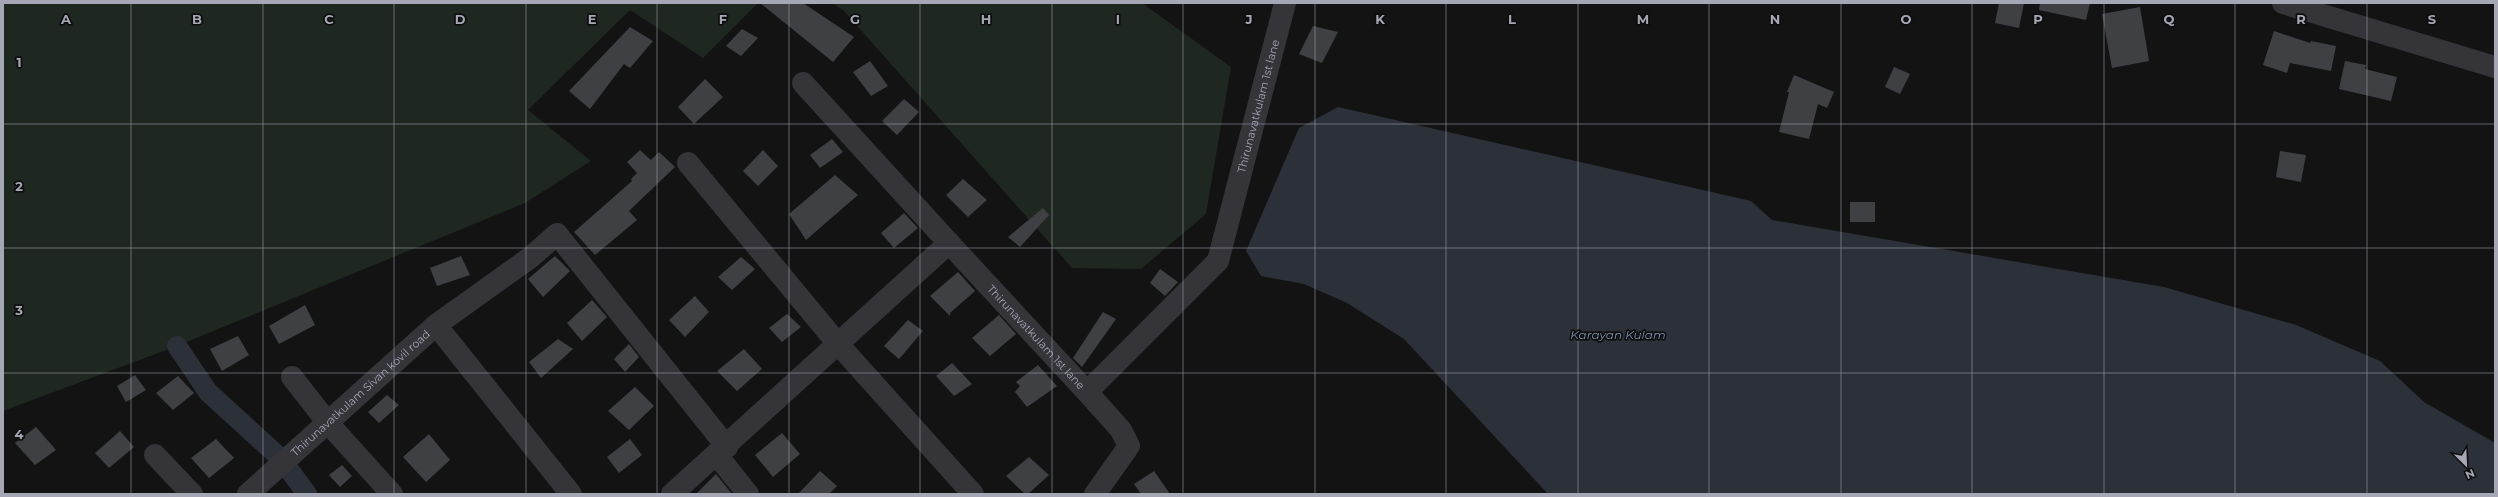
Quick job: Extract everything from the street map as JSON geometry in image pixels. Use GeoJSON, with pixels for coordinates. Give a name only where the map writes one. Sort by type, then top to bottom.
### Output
{"type":"FeatureCollection","features":[{"type":"Feature","properties":{"kind":"street","name":"Thirunavatkulam 1st lane"},"geometry":{"type":"LineString","coordinates":[[803,83],[1087,392],[1218,261],[1285,3]]}},
{"type":"Feature","properties":{"kind":"street"},"geometry":{"type":"LineString","coordinates":[[2283,3],[2494,63]]}},
{"type":"Feature","properties":{"kind":"street"},"geometry":{"type":"LineString","coordinates":[[688,163],[838,344],[973,494]]}},
{"type":"Feature","properties":{"kind":"street"},"geometry":{"type":"LineString","coordinates":[[436,325],[531,257],[557,234],[722,451],[748,494]]}},
{"type":"Feature","properties":{"kind":"street"},"geometry":{"type":"LineString","coordinates":[[672,494],[722,451],[949,242]]}},
{"type":"Feature","properties":{"kind":"street","name":"Thirunavatkulam Sivan kovil road"},"geometry":{"type":"LineString","coordinates":[[248,494],[436,325],[572,494]]}},
{"type":"Feature","properties":{"kind":"street"},"geometry":{"type":"LineString","coordinates":[[292,377],[328,423],[392,494]]}},
{"type":"Feature","properties":{"kind":"street"},"geometry":{"type":"LineString","coordinates":[[1087,392],[1121,430],[1129,446],[1096,494]]}},
{"type":"Feature","properties":{"kind":"street"},"geometry":{"type":"LineString","coordinates":[[155,456],[192,494]]}},
{"type":"Feature","properties":{"kind":"shaded area"},"geometry":{"type":"Polygon","coordinates":[[[3,3],[758,3],[703,58],[630,10],[528,110],[591,161],[525,203],[177,346],[3,411],[3,3]]]}},
{"type":"Feature","properties":{"kind":"shaded area"},"geometry":{"type":"Polygon","coordinates":[[[832,3],[1142,3],[1231,67],[1206,214],[1141,269],[1072,268],[843,10],[832,3]]]}},
{"type":"Feature","properties":{"kind":"water","name":"Karayan Kulam"},"geometry":{"type":"Polygon","coordinates":[[[1338,107],[1751,201],[1772,220],[2164,287],[2296,325],[2380,361],[2424,402],[2495,443],[2495,494],[1548,494],[1404,339],[1347,303],[1304,284],[1261,276],[1246,251],[1299,128],[1338,107]]]}},
{"type":"Feature","properties":{"kind":"building"},"geometry":{"type":"Polygon","coordinates":[[[760,3],[803,3],[854,37],[833,62],[760,3]]]}},
{"type":"Feature","properties":{"kind":"building"},"geometry":{"type":"Polygon","coordinates":[[[1999,3],[2024,3],[2019,28],[1995,23],[1999,3]]]}},
{"type":"Feature","properties":{"kind":"building"},"geometry":{"type":"Polygon","coordinates":[[[2040,3],[2090,3],[2086,20],[2039,10],[2040,3]]]}},
{"type":"Feature","properties":{"kind":"building"},"geometry":{"type":"Polygon","coordinates":[[[2140,7],[2149,61],[2112,68],[2102,14],[2140,7]]]}},
{"type":"Feature","properties":{"kind":"building"},"geometry":{"type":"Polygon","coordinates":[[[1313,26],[1338,32],[1322,63],[1299,54],[1313,26]]]}},
{"type":"Feature","properties":{"kind":"building"},"geometry":{"type":"Polygon","coordinates":[[[630,27],[653,41],[630,68],[624,64],[590,109],[569,91],[630,27]]]}},
{"type":"Feature","properties":{"kind":"building"},"geometry":{"type":"Polygon","coordinates":[[[742,29],[758,38],[741,56],[726,46],[742,29]]]}},
{"type":"Feature","properties":{"kind":"building"},"geometry":{"type":"Polygon","coordinates":[[[2274,31],[2310,43],[2311,41],[2336,46],[2331,71],[2290,63],[2287,73],[2263,65],[2274,31]]]}},
{"type":"Feature","properties":{"kind":"building"},"geometry":{"type":"Polygon","coordinates":[[[870,61],[888,86],[871,96],[853,72],[870,61]]]}},
{"type":"Feature","properties":{"kind":"building"},"geometry":{"type":"Polygon","coordinates":[[[2345,61],[2366,65],[2365,69],[2397,77],[2391,101],[2339,89],[2345,61]]]}},
{"type":"Feature","properties":{"kind":"building"},"geometry":{"type":"Polygon","coordinates":[[[1894,67],[1910,74],[1900,94],[1885,87],[1894,67]]]}},
{"type":"Feature","properties":{"kind":"building"},"geometry":{"type":"Polygon","coordinates":[[[1794,75],[1834,92],[1827,108],[1818,104],[1809,139],[1779,132],[1789,92],[1787,92],[1794,75]]]}},
{"type":"Feature","properties":{"kind":"building"},"geometry":{"type":"Polygon","coordinates":[[[705,79],[723,97],[694,124],[678,107],[705,79]]]}},
{"type":"Feature","properties":{"kind":"building"},"geometry":{"type":"Polygon","coordinates":[[[904,99],[919,112],[897,135],[882,121],[904,99]]]}},
{"type":"Feature","properties":{"kind":"building"},"geometry":{"type":"Polygon","coordinates":[[[832,139],[843,152],[820,168],[810,155],[832,139]]]}},
{"type":"Feature","properties":{"kind":"building"},"geometry":{"type":"Polygon","coordinates":[[[640,150],[651,160],[659,152],[675,167],[629,211],[637,220],[595,255],[574,232],[632,181],[631,179],[637,173],[627,162],[640,150]]]}},
{"type":"Feature","properties":{"kind":"building"},"geometry":{"type":"Polygon","coordinates":[[[763,150],[778,166],[758,186],[743,171],[763,150]]]}},
{"type":"Feature","properties":{"kind":"building"},"geometry":{"type":"Polygon","coordinates":[[[2280,151],[2306,155],[2301,182],[2276,177],[2280,151]]]}},
{"type":"Feature","properties":{"kind":"building"},"geometry":{"type":"Polygon","coordinates":[[[835,175],[858,195],[806,240],[789,214],[835,175]]]}},
{"type":"Feature","properties":{"kind":"building"},"geometry":{"type":"Polygon","coordinates":[[[963,179],[987,200],[968,217],[946,195],[963,179]]]}},
{"type":"Feature","properties":{"kind":"building"},"geometry":{"type":"Polygon","coordinates":[[[1850,202],[1875,202],[1875,222],[1850,222],[1850,202]]]}},
{"type":"Feature","properties":{"kind":"building"},"geometry":{"type":"Polygon","coordinates":[[[1043,208],[1049,215],[1020,247],[1008,237],[1043,208]]]}},
{"type":"Feature","properties":{"kind":"building"},"geometry":{"type":"Polygon","coordinates":[[[904,213],[918,228],[894,248],[881,233],[904,213]]]}},
{"type":"Feature","properties":{"kind":"building"},"geometry":{"type":"Polygon","coordinates":[[[461,256],[470,275],[437,286],[430,268],[461,256]]]}},
{"type":"Feature","properties":{"kind":"building"},"geometry":{"type":"Polygon","coordinates":[[[555,256],[570,271],[543,297],[528,279],[555,256]]]}},
{"type":"Feature","properties":{"kind":"building"},"geometry":{"type":"Polygon","coordinates":[[[741,257],[755,269],[732,290],[718,277],[741,257]]]}},
{"type":"Feature","properties":{"kind":"building"},"geometry":{"type":"Polygon","coordinates":[[[1160,269],[1178,282],[1165,296],[1150,283],[1160,269]]]}},
{"type":"Feature","properties":{"kind":"building"},"geometry":{"type":"Polygon","coordinates":[[[958,272],[975,291],[950,313],[950,316],[930,296],[958,272]]]}},
{"type":"Feature","properties":{"kind":"building"},"geometry":{"type":"Polygon","coordinates":[[[695,296],[709,312],[685,337],[669,320],[695,296]]]}},
{"type":"Feature","properties":{"kind":"building"},"geometry":{"type":"Polygon","coordinates":[[[592,300],[607,317],[582,341],[567,323],[592,300]]]}},
{"type":"Feature","properties":{"kind":"building"},"geometry":{"type":"Polygon","coordinates":[[[305,305],[315,325],[279,344],[269,326],[305,305]]]}},
{"type":"Feature","properties":{"kind":"building"},"geometry":{"type":"Polygon","coordinates":[[[1103,312],[1116,319],[1082,367],[1073,358],[1103,312]]]}},
{"type":"Feature","properties":{"kind":"building"},"geometry":{"type":"Polygon","coordinates":[[[787,314],[801,327],[782,342],[769,328],[787,314]]]}},
{"type":"Feature","properties":{"kind":"building"},"geometry":{"type":"Polygon","coordinates":[[[999,315],[1016,334],[990,356],[972,338],[999,315]]]}},
{"type":"Feature","properties":{"kind":"building"},"geometry":{"type":"Polygon","coordinates":[[[908,320],[923,331],[899,359],[884,346],[908,320]]]}},
{"type":"Feature","properties":{"kind":"building"},"geometry":{"type":"Polygon","coordinates":[[[238,336],[249,355],[222,371],[210,349],[238,336]]]}},
{"type":"Feature","properties":{"kind":"building"},"geometry":{"type":"Polygon","coordinates":[[[558,339],[573,349],[541,378],[529,362],[558,339]]]}},
{"type":"Feature","properties":{"kind":"building"},"geometry":{"type":"Polygon","coordinates":[[[629,344],[639,357],[625,372],[614,359],[629,344]]]}},
{"type":"Feature","properties":{"kind":"building"},"geometry":{"type":"Polygon","coordinates":[[[744,349],[762,369],[737,391],[717,371],[744,349]]]}},
{"type":"Feature","properties":{"kind":"building"},"geometry":{"type":"Polygon","coordinates":[[[952,363],[972,384],[954,396],[936,376],[952,363]]]}},
{"type":"Feature","properties":{"kind":"building"},"geometry":{"type":"Polygon","coordinates":[[[1038,365],[1057,386],[1027,407],[1015,392],[1020,386],[1016,382],[1038,365]]]}},
{"type":"Feature","properties":{"kind":"building"},"geometry":{"type":"Polygon","coordinates":[[[135,375],[146,390],[126,402],[117,386],[135,375]]]}},
{"type":"Feature","properties":{"kind":"building"},"geometry":{"type":"Polygon","coordinates":[[[178,376],[194,393],[173,410],[156,393],[178,376]]]}},
{"type":"Feature","properties":{"kind":"building"},"geometry":{"type":"Polygon","coordinates":[[[635,387],[654,406],[629,430],[608,411],[635,387]]]}},
{"type":"Feature","properties":{"kind":"building"},"geometry":{"type":"Polygon","coordinates":[[[387,395],[399,405],[379,423],[368,412],[387,395]]]}},
{"type":"Feature","properties":{"kind":"building"},"geometry":{"type":"Polygon","coordinates":[[[36,427],[56,450],[35,465],[15,443],[36,427]]]}},
{"type":"Feature","properties":{"kind":"building"},"geometry":{"type":"Polygon","coordinates":[[[120,431],[134,447],[109,468],[95,453],[120,431]]]}},
{"type":"Feature","properties":{"kind":"building"},"geometry":{"type":"Polygon","coordinates":[[[782,433],[800,454],[773,477],[755,455],[782,433]]]}},
{"type":"Feature","properties":{"kind":"building"},"geometry":{"type":"Polygon","coordinates":[[[429,434],[450,460],[426,482],[403,457],[429,434]]]}},
{"type":"Feature","properties":{"kind":"building"},"geometry":{"type":"Polygon","coordinates":[[[216,439],[234,458],[209,478],[191,458],[216,439]]]}},
{"type":"Feature","properties":{"kind":"building"},"geometry":{"type":"Polygon","coordinates":[[[630,439],[642,455],[619,473],[607,457],[630,439]]]}},
{"type":"Feature","properties":{"kind":"building"},"geometry":{"type":"Polygon","coordinates":[[[1029,457],[1049,475],[1028,494],[1025,494],[1006,476],[1029,457]]]}},
{"type":"Feature","properties":{"kind":"building"},"geometry":{"type":"Polygon","coordinates":[[[342,465],[352,476],[340,487],[329,475],[342,465]]]}},
{"type":"Feature","properties":{"kind":"building"},"geometry":{"type":"Polygon","coordinates":[[[820,471],[837,486],[829,494],[798,494],[820,471]]]}},
{"type":"Feature","properties":{"kind":"building"},"geometry":{"type":"Polygon","coordinates":[[[1154,471],[1170,494],[1141,494],[1134,484],[1154,471]]]}},
{"type":"Feature","properties":{"kind":"building"},"geometry":{"type":"Polygon","coordinates":[[[716,474],[732,494],[696,494],[716,474]]]}},
{"type":"Feature","properties":{"kind":"waterway"},"geometry":{"type":"LineString","coordinates":[[177,346],[208,392],[278,456]]}},
{"type":"Feature","properties":{"kind":"waterway"},"geometry":{"type":"LineString","coordinates":[[290,471],[307,494]]}}]}
